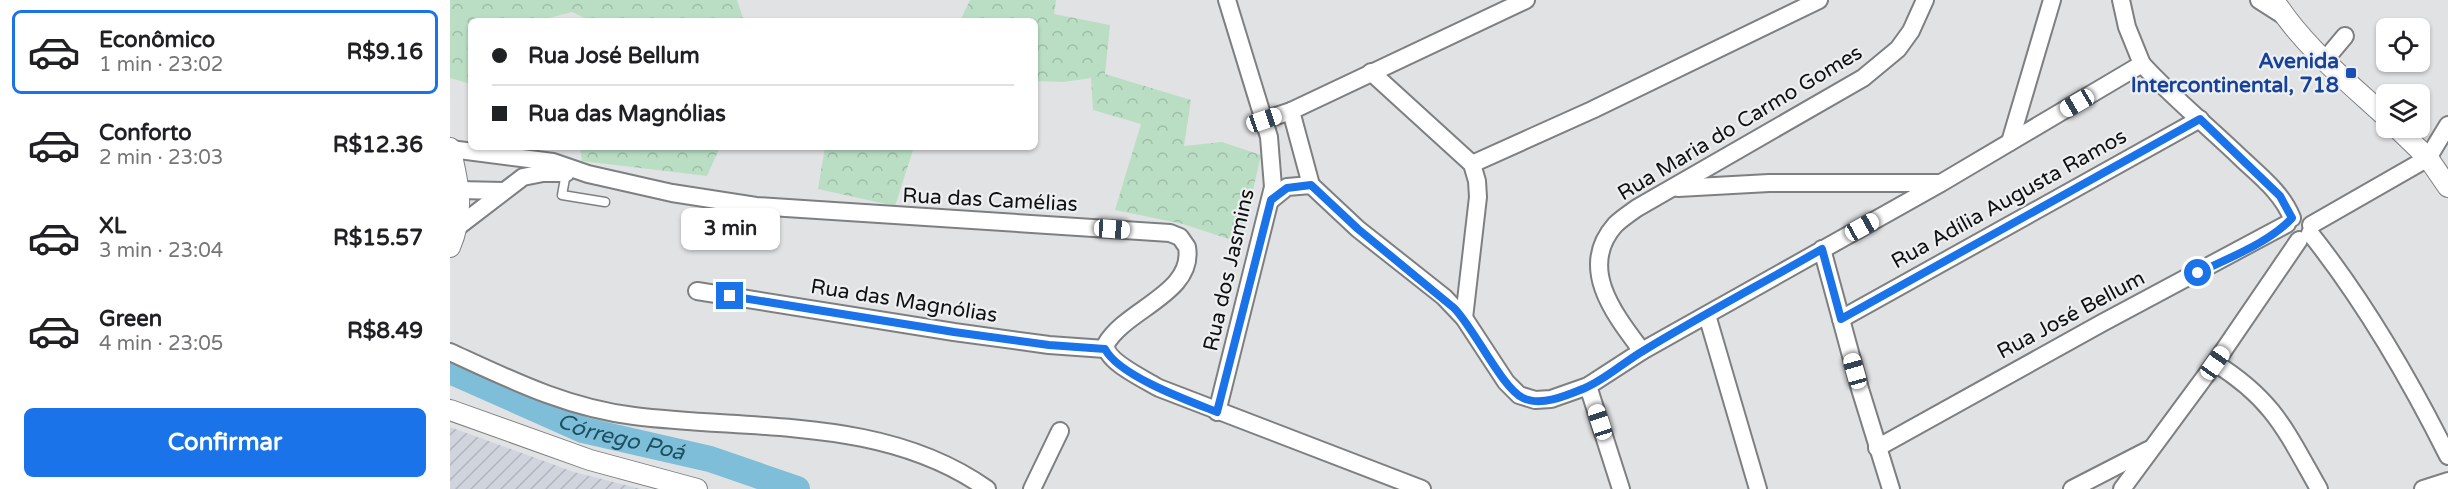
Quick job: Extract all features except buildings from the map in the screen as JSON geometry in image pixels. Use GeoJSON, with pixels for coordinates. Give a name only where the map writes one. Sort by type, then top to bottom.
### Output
{"type":"FeatureCollection","features":[{"type":"Feature","properties":{"kind":"street","name":"Rua dos Jasmins"},"geometry":{"type":"LineString","coordinates":[[1217,412],[1271,200],[1272,153],[1227,0]]}},
{"type":"Feature","properties":{"kind":"street"},"geometry":{"type":"LineString","coordinates":[[1264,120],[1291,111],[1526,0]]}},
{"type":"Feature","properties":{"kind":"street"},"geometry":{"type":"LineString","coordinates":[[1472,164],[1592,110],[1819,0]]}},
{"type":"Feature","properties":{"kind":"street","name":"Rua Maria do Carmo Gomes"},"geometry":{"type":"LineString","coordinates":[[1642,351],[1621,323],[1601,287],[1598,272],[1600,251],[1615,225],[1637,208],[1863,78],[1898,49],[1911,31],[1925,0]]}},
{"type":"Feature","properties":{"kind":"street"},"geometry":{"type":"LineString","coordinates":[[2010,142],[2052,0]]}},
{"type":"Feature","properties":{"kind":"street"},"geometry":{"type":"LineString","coordinates":[[2121,0],[2127,27],[2142,64],[2170,95],[2200,119],[2280,196],[2290,221],[2289,235],[2307,233]]}},
{"type":"Feature","properties":{"kind":"street"},"geometry":{"type":"LineString","coordinates":[[2259,0],[2279,8],[2324,61],[2376,108]]}},
{"type":"Feature","properties":{"kind":"street"},"geometry":{"type":"LineString","coordinates":[[2324,61],[2345,36]]}},
{"type":"Feature","properties":{"kind":"street"},"geometry":{"type":"LineString","coordinates":[[1291,111],[1311,185],[1358,229],[1444,297],[1464,318],[1506,382],[1525,399],[1551,399],[1588,386],[1642,351],[1941,183],[2142,64]]}},
{"type":"Feature","properties":{"kind":"street"},"geometry":{"type":"LineString","coordinates":[[1371,72],[1472,164],[1478,181],[1478,197],[1464,318]]}},
{"type":"Feature","properties":{"kind":"street","name":"Rua Adília Augusta Ramos"},"geometry":{"type":"LineString","coordinates":[[1841,319],[2200,119]]}},
{"type":"Feature","properties":{"kind":"street"},"geometry":{"type":"LineString","coordinates":[[2122,489],[2307,233],[2428,158],[2448,125]]}},
{"type":"Feature","properties":{"kind":"street"},"geometry":{"type":"LineString","coordinates":[[2407,138],[2428,158],[2448,187]]}},
{"type":"Feature","properties":{"kind":"street"},"geometry":{"type":"LineString","coordinates":[[450,149],[459,190],[459,226],[450,247]]}},
{"type":"Feature","properties":{"kind":"street","name":"Rua das Camélias"},"geometry":{"type":"LineString","coordinates":[[450,149],[543,173],[588,174]]}},
{"type":"Feature","properties":{"kind":"street","name":"Rua das Camélias"},"geometry":{"type":"LineString","coordinates":[[459,226],[503,190],[522,168],[553,162],[588,174],[672,193],[786,209],[1159,232],[1180,237],[1187,247],[1188,254],[1188,262],[1182,276],[1116,330],[1105,349]]}},
{"type":"Feature","properties":{"kind":"street"},"geometry":{"type":"LineString","coordinates":[[1674,188],[1769,183],[1941,183]]}},
{"type":"Feature","properties":{"kind":"street"},"geometry":{"type":"LineString","coordinates":[[1271,200],[1287,188],[1311,185]]}},
{"type":"Feature","properties":{"kind":"street"},"geometry":{"type":"LineString","coordinates":[[459,190],[503,190]]}},
{"type":"Feature","properties":{"kind":"street","name":"Rua José Bellum"},"geometry":{"type":"LineString","coordinates":[[1877,448],[2290,221]]}},
{"type":"Feature","properties":{"kind":"street"},"geometry":{"type":"LineString","coordinates":[[2307,233],[2334,263],[2391,351],[2448,456]]}},
{"type":"Feature","properties":{"kind":"street"},"geometry":{"type":"LineString","coordinates":[[1822,249],[1877,448],[1891,489]]}},
{"type":"Feature","properties":{"kind":"street","name":"Rua das Magnólias"},"geometry":{"type":"LineString","coordinates":[[697,291],[954,332],[1049,345],[1105,349]]}},
{"type":"Feature","properties":{"kind":"street"},"geometry":{"type":"LineString","coordinates":[[1707,315],[1758,489]]}},
{"type":"Feature","properties":{"kind":"street"},"geometry":{"type":"LineString","coordinates":[[1105,349],[1123,367],[1159,388],[1422,489]]}},
{"type":"Feature","properties":{"kind":"street"},"geometry":{"type":"LineString","coordinates":[[450,352],[557,400],[596,410],[634,416],[839,432],[885,441],[935,460],[970,477],[987,489]]}},
{"type":"Feature","properties":{"kind":"street"},"geometry":{"type":"LineString","coordinates":[[2215,363],[2257,393],[2276,413],[2319,489]]}},
{"type":"Feature","properties":{"kind":"street"},"geometry":{"type":"LineString","coordinates":[[1588,386],[1621,489]]}},
{"type":"Feature","properties":{"kind":"street"},"geometry":{"type":"LineString","coordinates":[[450,410],[590,460],[697,489]]}},
{"type":"Feature","properties":{"kind":"street"},"geometry":{"type":"LineString","coordinates":[[1032,489],[1060,431]]}},
{"type":"Feature","properties":{"kind":"street"},"geometry":{"type":"LineString","coordinates":[[2072,489],[2150,449]]}},
{"type":"Feature","properties":{"kind":"street"},"geometry":{"type":"LineString","coordinates":[[2423,489],[2448,481]]}},
{"type":"Feature","properties":{"kind":"lane"},"geometry":{"type":"LineString","coordinates":[[566,173],[562,195],[605,202]]}},
{"type":"Feature","properties":{"kind":"shaded area"},"geometry":{"type":"Polygon","coordinates":[[[450,427],[574,472],[641,489],[450,489],[450,427]]]}},
{"type":"Feature","properties":{"kind":"green space"},"geometry":{"type":"Polygon","coordinates":[[[450,0],[737,0],[743,18],[585,18],[572,12],[549,18],[468,18],[468,83],[450,78],[450,0]]]}},
{"type":"Feature","properties":{"kind":"green space"},"geometry":{"type":"Polygon","coordinates":[[[970,0],[1056,0],[1054,14],[1110,25],[1105,74],[1191,100],[1184,146],[1222,142],[1261,155],[1241,243],[1183,224],[1115,210],[1141,124],[1093,110],[1091,78],[1064,82],[1038,81],[1038,18],[961,18],[970,0]]]}},
{"type":"Feature","properties":{"kind":"green space"},"geometry":{"type":"Polygon","coordinates":[[[580,150],[719,150],[707,176],[582,161],[580,150]]]}},
{"type":"Feature","properties":{"kind":"green space"},"geometry":{"type":"Polygon","coordinates":[[[824,150],[913,150],[895,206],[818,189],[824,150]]]}},
{"type":"Feature","properties":{"kind":"waterway","name":"Córrego Poá"},"geometry":{"type":"LineString","coordinates":[[450,371],[583,430],[710,459],[797,489]]}},
{"type":"Feature","properties":{"kind":"place","name":"Avenida Intercontinental, 718"},"geometry":{"type":"Point","coordinates":[2351,73]}},
{"type":"Feature","properties":{"kind":"route"},"geometry":{"type":"LineString","coordinates":[[730,296],[954,332],[1049,345],[1105,349],[1123,367],[1159,388],[1217,412],[1271,200],[1282,190],[1293,185],[1311,185],[1358,229],[1444,297],[1464,318],[1506,382],[1519,396],[1535,400],[1551,399],[1588,386],[1642,351],[1822,249],[1841,319],[2200,119],[2280,196],[2287,205],[2292,218],[2287,224],[2255,243],[2198,273]]}}]}
